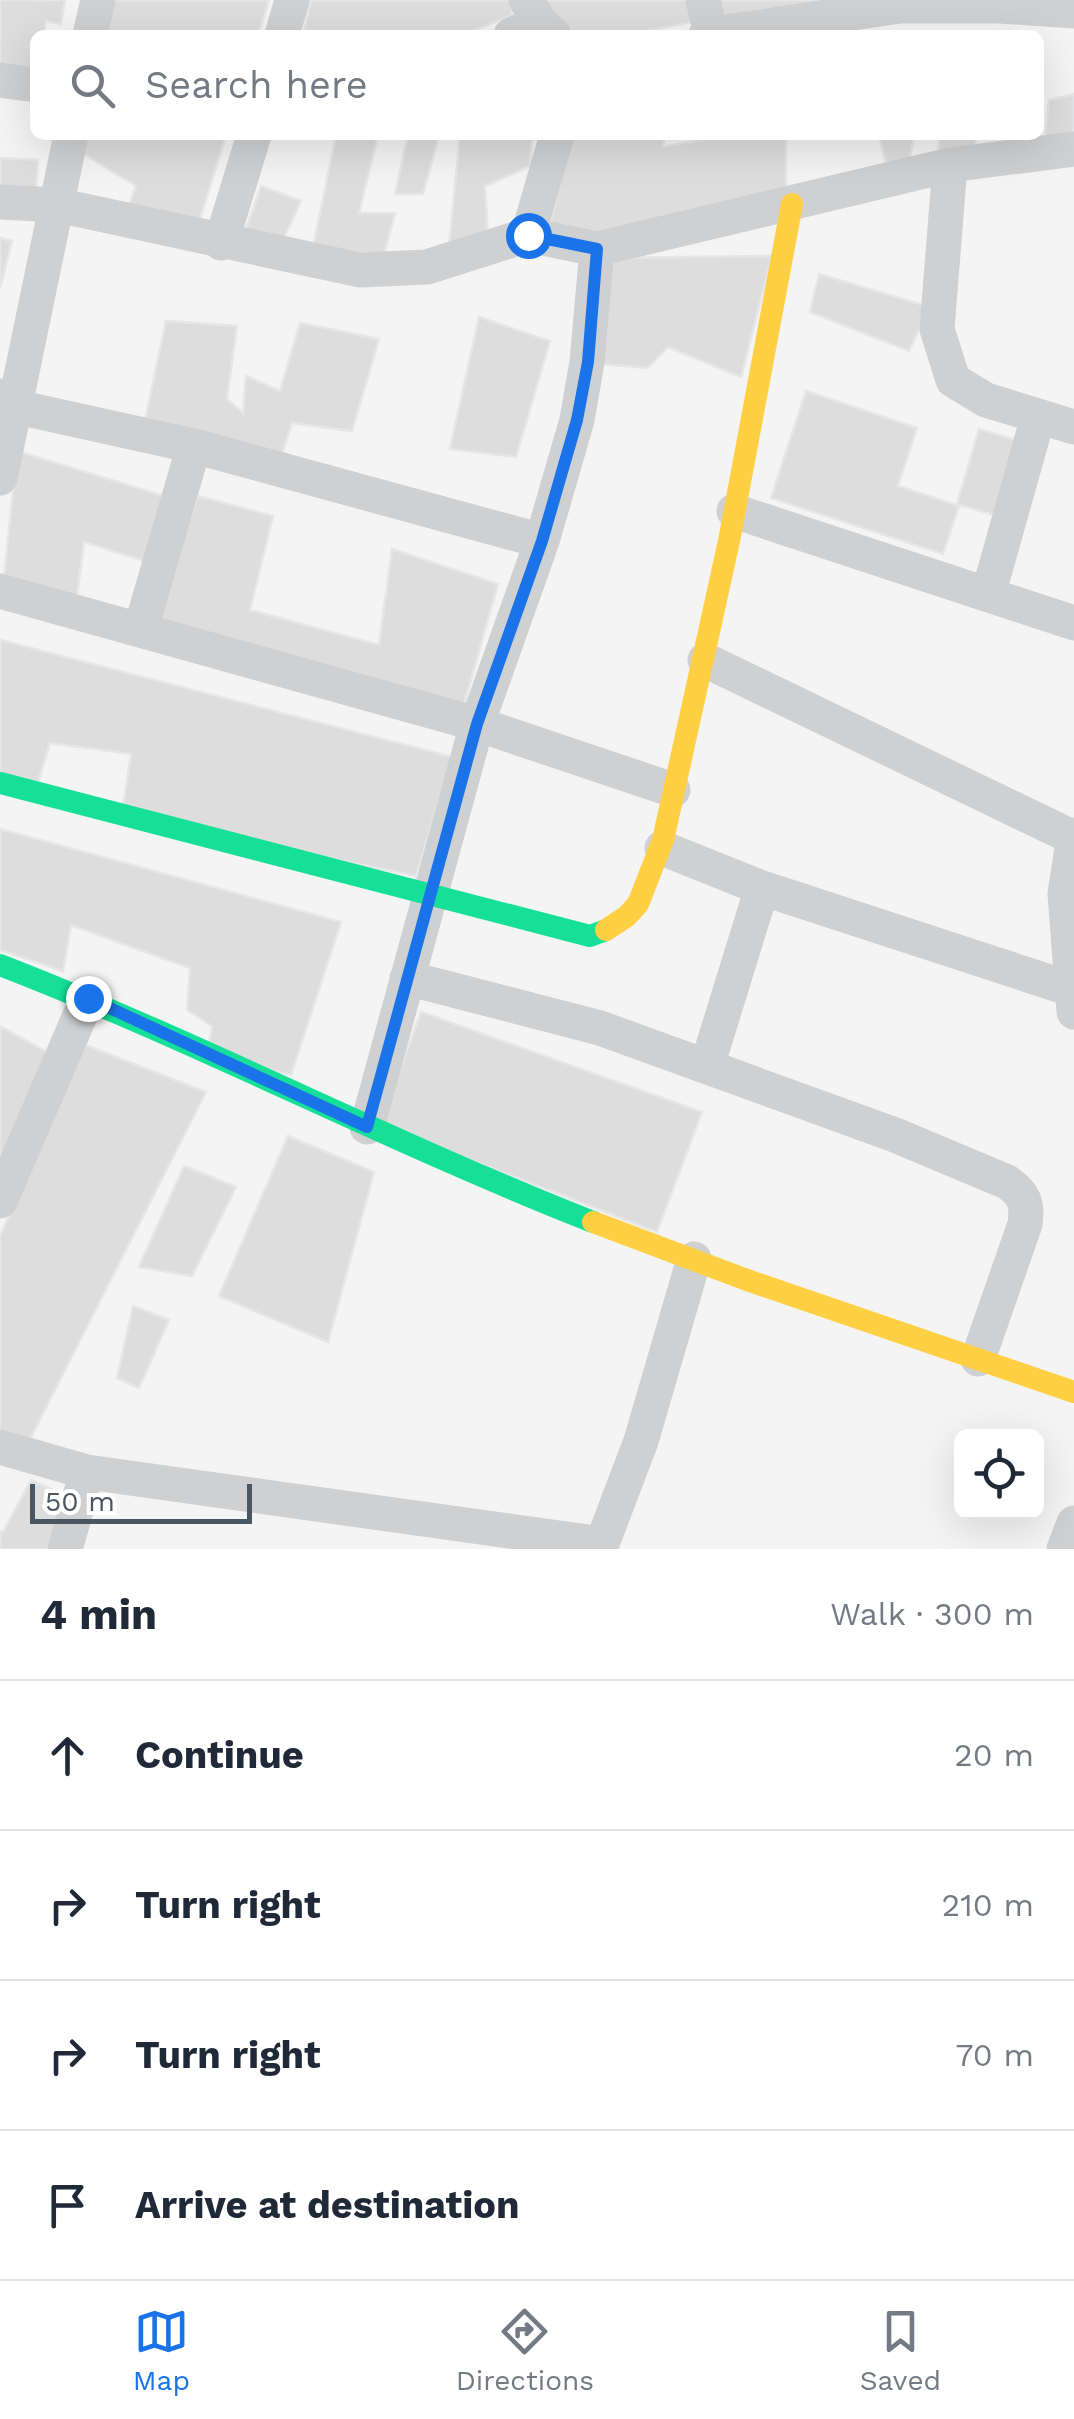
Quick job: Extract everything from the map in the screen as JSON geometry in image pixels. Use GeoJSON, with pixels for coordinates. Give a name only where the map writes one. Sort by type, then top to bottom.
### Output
{"type":"FeatureCollection","features":[{"type":"Feature","properties":{"kind":"street"},"geometry":{"type":"LineString","coordinates":[[91,30],[98,0]]}},
{"type":"Feature","properties":{"kind":"street"},"geometry":{"type":"LineString","coordinates":[[283,30],[292,0]]}},
{"type":"Feature","properties":{"kind":"street"},"geometry":{"type":"LineString","coordinates":[[703,0],[707,30]]}},
{"type":"Feature","properties":{"kind":"street"},"geometry":{"type":"LineString","coordinates":[[733,30],[900,3],[1001,3],[1074,11]]}},
{"type":"Feature","properties":{"kind":"street"},"geometry":{"type":"LineString","coordinates":[[0,80],[30,84]]}},
{"type":"Feature","properties":{"kind":"street"},"geometry":{"type":"LineString","coordinates":[[0,478],[8,402],[70,140]]}},
{"type":"Feature","properties":{"kind":"street"},"geometry":{"type":"LineString","coordinates":[[221,242],[252,140]]}},
{"type":"Feature","properties":{"kind":"street"},"geometry":{"type":"LineString","coordinates":[[528,235],[556,140]]}},
{"type":"Feature","properties":{"kind":"street"},"geometry":{"type":"LineString","coordinates":[[0,202],[57,205],[360,270],[427,268],[528,235],[597,249],[950,165],[1074,148]]}},
{"type":"Feature","properties":{"kind":"street"},"geometry":{"type":"LineString","coordinates":[[950,165],[937,329],[954,380],[986,400],[1074,427]]}},
{"type":"Feature","properties":{"kind":"street"},"geometry":{"type":"LineString","coordinates":[[0,783],[590,936],[608,931],[641,898],[662,848],[672,790],[706,660],[792,204]]}},
{"type":"Feature","properties":{"kind":"street"},"geometry":{"type":"LineString","coordinates":[[367,1127],[477,724],[542,541],[577,420],[588,362],[597,249]]}},
{"type":"Feature","properties":{"kind":"street"},"geometry":{"type":"LineString","coordinates":[[8,402],[194,446],[542,541]]}},
{"type":"Feature","properties":{"kind":"street"},"geometry":{"type":"LineString","coordinates":[[988,594],[1038,417]]}},
{"type":"Feature","properties":{"kind":"street"},"geometry":{"type":"LineString","coordinates":[[140,628],[194,446]]}},
{"type":"Feature","properties":{"kind":"street"},"geometry":{"type":"LineString","coordinates":[[734,511],[1074,623]]}},
{"type":"Feature","properties":{"kind":"street"},"geometry":{"type":"LineString","coordinates":[[0,590],[477,724],[672,790]]}},
{"type":"Feature","properties":{"kind":"street"},"geometry":{"type":"LineString","coordinates":[[662,848],[762,888],[1073,998],[1069,894],[1073,837],[706,660]]}},
{"type":"Feature","properties":{"kind":"street"},"geometry":{"type":"LineString","coordinates":[[706,1066],[762,888]]}},
{"type":"Feature","properties":{"kind":"street"},"geometry":{"type":"LineString","coordinates":[[0,964],[88,998],[367,1127],[556,1208],[1074,1392]]}},
{"type":"Feature","properties":{"kind":"street"},"geometry":{"type":"LineString","coordinates":[[407,978],[600,1028],[895,1136],[1020,1191],[1028,1206],[1025,1224],[978,1359]]}},
{"type":"Feature","properties":{"kind":"street"},"geometry":{"type":"LineString","coordinates":[[0,1201],[88,998]]}},
{"type":"Feature","properties":{"kind":"street"},"geometry":{"type":"LineString","coordinates":[[0,1446],[87,1472],[601,1546],[652,1408],[694,1259]]}},
{"type":"Feature","properties":{"kind":"street"},"geometry":{"type":"LineString","coordinates":[[65,1549],[87,1472]]}},
{"type":"Feature","properties":{"kind":"street"},"geometry":{"type":"LineString","coordinates":[[1064,1549],[1074,1524]]}},
{"type":"Feature","properties":{"kind":"building"},"geometry":{"type":"Polygon","coordinates":[[[0,0],[65,0],[61,24],[46,21],[45,30],[30,30],[30,69],[0,65],[0,0]]]}},
{"type":"Feature","properties":{"kind":"building"},"geometry":{"type":"Polygon","coordinates":[[[111,0],[269,0],[260,30],[102,30],[111,0]]]}},
{"type":"Feature","properties":{"kind":"building"},"geometry":{"type":"Polygon","coordinates":[[[311,0],[510,0],[512,15],[475,30],[304,30],[311,0]]]}},
{"type":"Feature","properties":{"kind":"building"},"geometry":{"type":"Polygon","coordinates":[[[541,0],[691,0],[696,21],[651,30],[569,30],[549,15],[541,0]]]}},
{"type":"Feature","properties":{"kind":"building"},"geometry":{"type":"Polygon","coordinates":[[[719,0],[822,0],[822,6],[724,18],[719,0]]]}},
{"type":"Feature","properties":{"kind":"building"},"geometry":{"type":"Polygon","coordinates":[[[1074,94],[1074,139],[1045,138],[1049,100],[1074,94]]]}},
{"type":"Feature","properties":{"kind":"building"},"geometry":{"type":"Polygon","coordinates":[[[70,140],[224,140],[200,219],[128,208],[136,186],[69,145],[70,140]]]}},
{"type":"Feature","properties":{"kind":"building"},"geometry":{"type":"Polygon","coordinates":[[[335,140],[377,140],[359,213],[395,213],[384,255],[313,248],[335,140]]]}},
{"type":"Feature","properties":{"kind":"building"},"geometry":{"type":"Polygon","coordinates":[[[407,140],[438,140],[423,194],[395,194],[407,140]]]}},
{"type":"Feature","properties":{"kind":"building"},"geometry":{"type":"Polygon","coordinates":[[[460,140],[532,140],[530,166],[485,186],[488,235],[449,245],[460,140]]]}},
{"type":"Feature","properties":{"kind":"building"},"geometry":{"type":"Polygon","coordinates":[[[570,140],[664,140],[663,147],[700,140],[786,140],[786,193],[605,247],[549,230],[570,140]]]}},
{"type":"Feature","properties":{"kind":"building"},"geometry":{"type":"Polygon","coordinates":[[[880,140],[913,140],[909,163],[887,168],[880,140]]]}},
{"type":"Feature","properties":{"kind":"building"},"geometry":{"type":"Polygon","coordinates":[[[939,140],[976,140],[975,147],[938,150],[939,140]]]}},
{"type":"Feature","properties":{"kind":"building"},"geometry":{"type":"Polygon","coordinates":[[[0,158],[38,160],[36,192],[0,190],[0,158]]]}},
{"type":"Feature","properties":{"kind":"building"},"geometry":{"type":"Polygon","coordinates":[[[261,186],[301,201],[281,244],[245,232],[261,186]]]}},
{"type":"Feature","properties":{"kind":"building"},"geometry":{"type":"Polygon","coordinates":[[[0,238],[12,241],[0,288],[0,238]]]}},
{"type":"Feature","properties":{"kind":"building"},"geometry":{"type":"Polygon","coordinates":[[[772,256],[741,377],[668,347],[648,368],[599,364],[605,258],[772,256]]]}},
{"type":"Feature","properties":{"kind":"building"},"geometry":{"type":"Polygon","coordinates":[[[819,274],[930,307],[909,351],[810,312],[819,274]]]}},
{"type":"Feature","properties":{"kind":"building"},"geometry":{"type":"Polygon","coordinates":[[[479,317],[550,341],[516,457],[450,449],[479,317]]]}},
{"type":"Feature","properties":{"kind":"building"},"geometry":{"type":"Polygon","coordinates":[[[166,321],[237,326],[227,399],[243,413],[246,376],[280,391],[300,323],[379,339],[352,431],[292,423],[282,454],[144,425],[166,321]]]}},
{"type":"Feature","properties":{"kind":"building"},"geometry":{"type":"Polygon","coordinates":[[[806,391],[917,428],[898,486],[959,506],[943,554],[771,498],[806,391]]]}},
{"type":"Feature","properties":{"kind":"building"},"geometry":{"type":"Polygon","coordinates":[[[979,429],[1016,440],[994,515],[957,504],[979,429]]]}},
{"type":"Feature","properties":{"kind":"building"},"geometry":{"type":"Polygon","coordinates":[[[17,451],[164,496],[144,561],[84,542],[77,596],[4,577],[17,451]]]}},
{"type":"Feature","properties":{"kind":"building"},"geometry":{"type":"Polygon","coordinates":[[[198,496],[273,516],[250,610],[379,645],[392,549],[498,584],[463,708],[155,620],[198,496]]]}},
{"type":"Feature","properties":{"kind":"building"},"geometry":{"type":"Polygon","coordinates":[[[0,640],[452,757],[416,876],[122,814],[131,754],[50,743],[35,792],[0,783],[0,640]]]}},
{"type":"Feature","properties":{"kind":"building"},"geometry":{"type":"Polygon","coordinates":[[[0,829],[341,922],[291,1075],[208,1053],[212,1026],[187,1010],[190,968],[71,925],[63,971],[0,950],[0,829]]]}},
{"type":"Feature","properties":{"kind":"building"},"geometry":{"type":"Polygon","coordinates":[[[421,1012],[702,1112],[657,1232],[380,1125],[421,1012]]]}},
{"type":"Feature","properties":{"kind":"building"},"geometry":{"type":"Polygon","coordinates":[[[0,1026],[49,1053],[0,1168],[0,1026]]]}},
{"type":"Feature","properties":{"kind":"building"},"geometry":{"type":"Polygon","coordinates":[[[85,1045],[206,1092],[27,1445],[0,1437],[0,1236],[85,1045]]]}},
{"type":"Feature","properties":{"kind":"building"},"geometry":{"type":"Polygon","coordinates":[[[288,1136],[374,1172],[328,1342],[219,1296],[288,1136]]]}},
{"type":"Feature","properties":{"kind":"building"},"geometry":{"type":"Polygon","coordinates":[[[184,1166],[236,1187],[192,1276],[139,1267],[184,1166]]]}},
{"type":"Feature","properties":{"kind":"building"},"geometry":{"type":"Polygon","coordinates":[[[133,1306],[169,1320],[139,1388],[117,1378],[133,1306]]]}},
{"type":"Feature","properties":{"kind":"building"},"geometry":{"type":"Polygon","coordinates":[[[31,1480],[68,1497],[48,1549],[0,1549],[0,1531],[3,1532],[31,1480]]]}},
{"type":"Feature","properties":{"kind":"traffic: fast"},"geometry":{"type":"LineString","coordinates":[[0,783],[590,936],[606,930]]}},
{"type":"Feature","properties":{"kind":"traffic: fast"},"geometry":{"type":"LineString","coordinates":[[0,965],[593,1222]]}},
{"type":"Feature","properties":{"kind":"traffic: slow"},"geometry":{"type":"LineString","coordinates":[[606,930],[638,904],[663,840],[729,541],[792,204]]}},
{"type":"Feature","properties":{"kind":"traffic: slow"},"geometry":{"type":"LineString","coordinates":[[593,1222],[747,1280],[1074,1392]]}},
{"type":"Feature","properties":{"kind":"route"},"geometry":{"type":"LineString","coordinates":[[88,998],[367,1127],[477,724],[542,541],[577,420],[588,362],[597,249],[528,235]]}}]}
